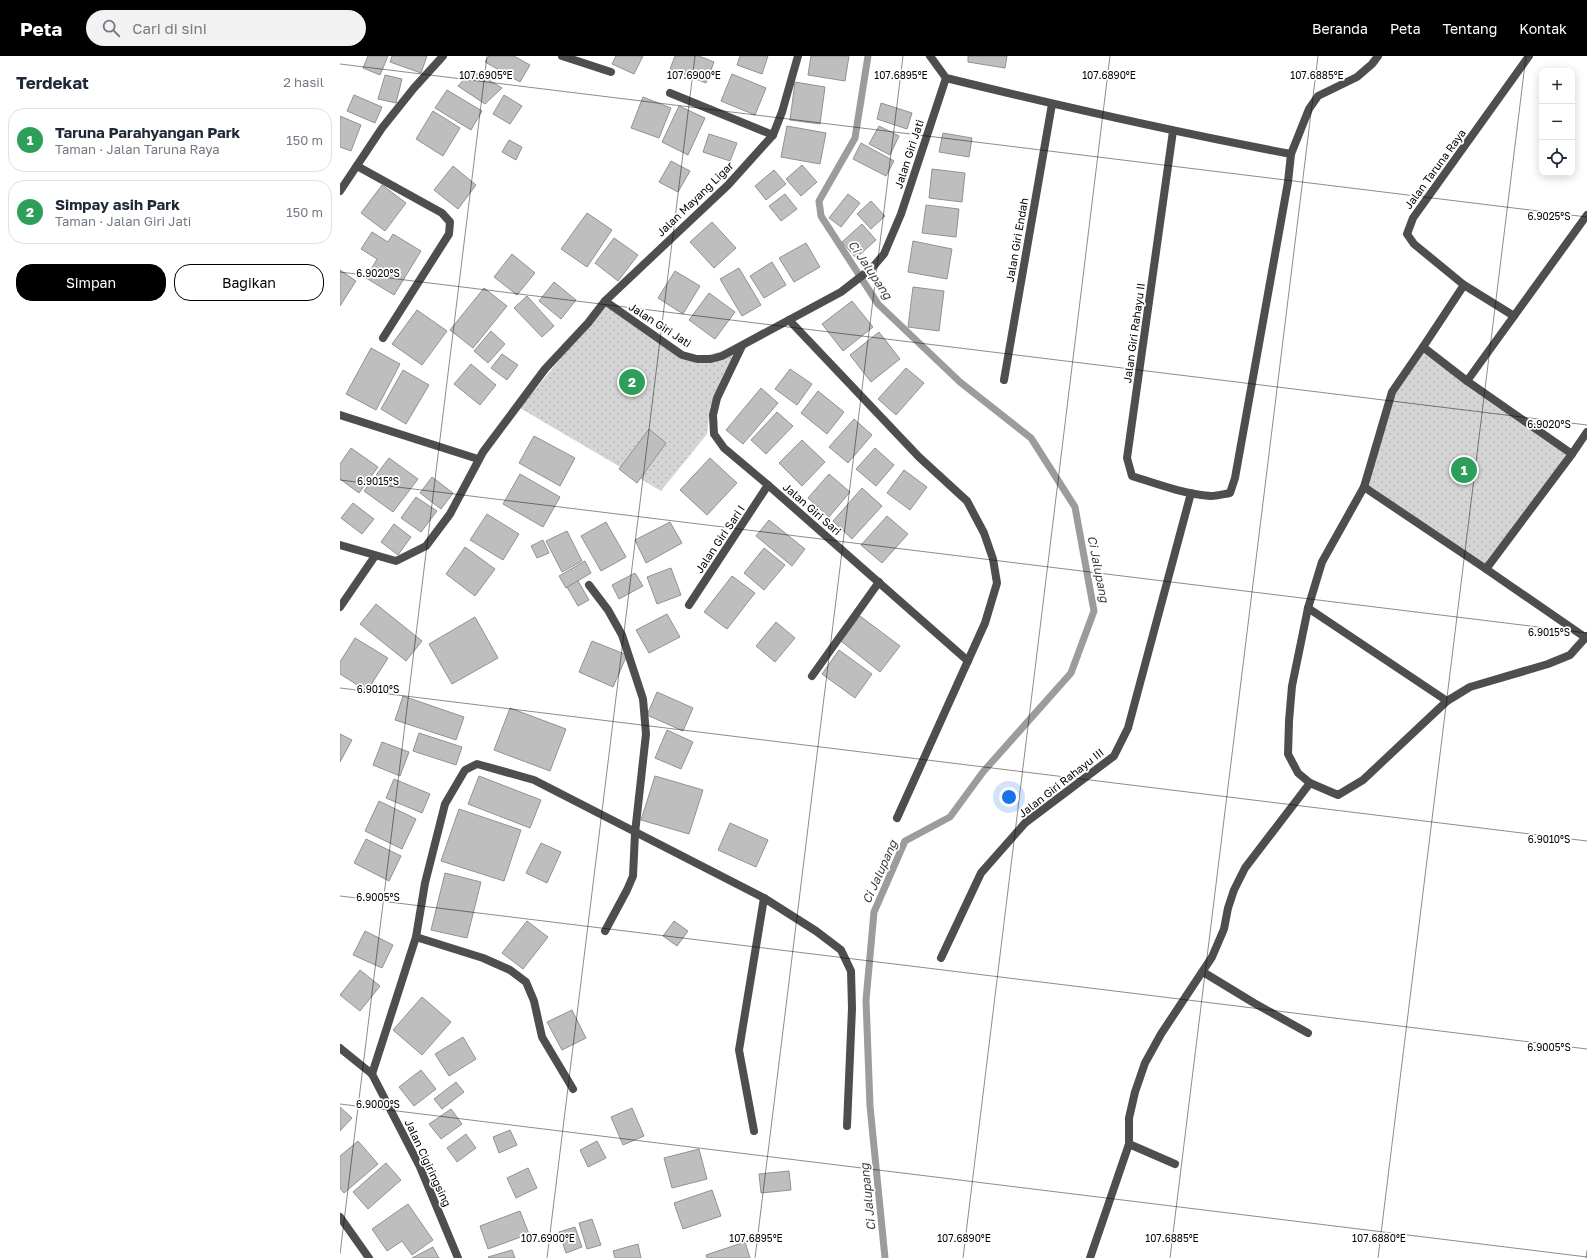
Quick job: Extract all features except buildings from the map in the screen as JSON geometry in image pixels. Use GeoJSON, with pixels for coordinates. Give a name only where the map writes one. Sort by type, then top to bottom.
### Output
{"type":"FeatureCollection","features":[{"type":"Feature","properties":{"kind":"street"},"geometry":{"type":"LineString","coordinates":[[340,190],[343,180],[357,166],[387,122],[414,88],[444,56]]}},
{"type":"Feature","properties":{"kind":"street"},"geometry":{"type":"LineString","coordinates":[[562,56],[612,72]]}},
{"type":"Feature","properties":{"kind":"street","name":"Jalan Mayang Ligar"},"geometry":{"type":"LineString","coordinates":[[605,301],[728,185],[773,135],[782,112],[798,56]]}},
{"type":"Feature","properties":{"kind":"street"},"geometry":{"type":"LineString","coordinates":[[930,56],[946,78],[1052,104],[1173,131],[1291,154]]}},
{"type":"Feature","properties":{"kind":"street"},"geometry":{"type":"LineString","coordinates":[[1191,493],[1212,496],[1230,493],[1236,478],[1288,182],[1291,154],[1309,109],[1318,96],[1357,77],[1372,64],[1378,56]]}},
{"type":"Feature","properties":{"kind":"street","name":"Jalan Taruna Raya"},"geometry":{"type":"LineString","coordinates":[[1514,316],[1481,294],[1464,285],[1414,244],[1407,234],[1413,218],[1529,56]]}},
{"type":"Feature","properties":{"kind":"street","name":"Jalan Giri Jati"},"geometry":{"type":"LineString","coordinates":[[605,301],[682,355],[697,359],[711,359],[722,356],[742,346],[841,292],[872,268],[884,254],[901,214],[946,78]]}},
{"type":"Feature","properties":{"kind":"street"},"geometry":{"type":"LineString","coordinates":[[670,93],[773,135]]}},
{"type":"Feature","properties":{"kind":"street","name":"Jalan Giri Endah"},"geometry":{"type":"LineString","coordinates":[[1004,380],[1052,104]]}},
{"type":"Feature","properties":{"kind":"street","name":"Jalan Giri Rahayu II"},"geometry":{"type":"LineString","coordinates":[[1173,131],[1127,458],[1132,476],[1191,493]]}},
{"type":"Feature","properties":{"kind":"street"},"geometry":{"type":"LineString","coordinates":[[357,166],[442,213],[450,222],[449,234],[383,338]]}},
{"type":"Feature","properties":{"kind":"street"},"geometry":{"type":"LineString","coordinates":[[1467,381],[1587,215]]}},
{"type":"Feature","properties":{"kind":"street"},"geometry":{"type":"LineString","coordinates":[[1364,487],[1586,637],[1570,655],[1548,664],[1470,687],[1448,701],[1363,780],[1338,795],[1310,783],[1298,773],[1288,754],[1292,686],[1308,608],[1322,562],[1364,487],[1392,392],[1464,285]]}},
{"type":"Feature","properties":{"kind":"street"},"geometry":{"type":"LineString","coordinates":[[340,545],[375,556],[396,560],[426,546],[450,514],[478,459],[545,368],[588,323],[605,301]]}},
{"type":"Feature","properties":{"kind":"street"},"geometry":{"type":"LineString","coordinates":[[789,320],[919,457],[967,500],[984,533],[993,559],[997,583],[985,623],[897,818]]}},
{"type":"Feature","properties":{"kind":"street","name":"Jalan Giri Sari"},"geometry":{"type":"LineString","coordinates":[[742,346],[717,398],[713,415],[714,434],[724,448],[968,661]]}},
{"type":"Feature","properties":{"kind":"street"},"geometry":{"type":"LineString","coordinates":[[1423,348],[1467,381],[1572,454]]}},
{"type":"Feature","properties":{"kind":"street"},"geometry":{"type":"LineString","coordinates":[[340,415],[478,459]]}},
{"type":"Feature","properties":{"kind":"street"},"geometry":{"type":"LineString","coordinates":[[1486,569],[1587,432]]}},
{"type":"Feature","properties":{"kind":"street","name":"Jalan Giri Sari I"},"geometry":{"type":"LineString","coordinates":[[689,605],[768,485]]}},
{"type":"Feature","properties":{"kind":"street","name":"Jalan Giri Rahayu III"},"geometry":{"type":"LineString","coordinates":[[940,958],[981,873],[1025,823],[1114,756],[1128,728],[1191,493]]}},
{"type":"Feature","properties":{"kind":"street"},"geometry":{"type":"LineString","coordinates":[[340,607],[375,556]]}},
{"type":"Feature","properties":{"kind":"street"},"geometry":{"type":"LineString","coordinates":[[812,676],[879,582]]}},
{"type":"Feature","properties":{"kind":"street"},"geometry":{"type":"LineString","coordinates":[[589,585],[608,610],[622,635],[643,699],[646,734],[635,833],[633,876],[605,931]]}},
{"type":"Feature","properties":{"kind":"street"},"geometry":{"type":"LineString","coordinates":[[1308,608],[1448,701]]}},
{"type":"Feature","properties":{"kind":"street"},"geometry":{"type":"LineString","coordinates":[[372,1074],[416,937],[425,883],[445,804],[465,770],[477,764],[534,780],[764,898],[816,931],[841,950],[850,971],[852,1008],[847,1126]]}},
{"type":"Feature","properties":{"kind":"street"},"geometry":{"type":"LineString","coordinates":[[1090,1258],[1129,1144],[1129,1118],[1135,1092],[1145,1063],[1161,1034],[1212,957],[1224,929],[1228,908],[1234,890],[1245,868],[1310,783]]}},
{"type":"Feature","properties":{"kind":"street"},"geometry":{"type":"LineString","coordinates":[[754,1131],[739,1050],[764,898]]}},
{"type":"Feature","properties":{"kind":"street"},"geometry":{"type":"LineString","coordinates":[[416,937],[483,958],[510,970],[526,982],[534,1001],[542,1037],[573,1089]]}},
{"type":"Feature","properties":{"kind":"street"},"geometry":{"type":"LineString","coordinates":[[1203,972],[1308,1033]]}},
{"type":"Feature","properties":{"kind":"street","name":"Jalan Cigiringsing"},"geometry":{"type":"LineString","coordinates":[[340,1048],[372,1074],[420,1167],[458,1258]]}},
{"type":"Feature","properties":{"kind":"street"},"geometry":{"type":"LineString","coordinates":[[1129,1144],[1175,1164]]}},
{"type":"Feature","properties":{"kind":"street"},"geometry":{"type":"LineString","coordinates":[[340,1218],[369,1258]]}},
{"type":"Feature","properties":{"kind":"shaded area"},"geometry":{"type":"Polygon","coordinates":[[[607,302],[684,352],[701,357],[742,345],[710,407],[707,434],[661,491],[520,408],[607,302]]]}},
{"type":"Feature","properties":{"kind":"shaded area"},"geometry":{"type":"Polygon","coordinates":[[[1423,347],[1572,454],[1486,569],[1364,487],[1392,392],[1423,347]]]}},
{"type":"Feature","properties":{"kind":"waterway","name":"Ci Jalupang"},"geometry":{"type":"LineString","coordinates":[[868,56],[855,138],[819,201],[821,216],[878,304],[960,382],[1031,438],[1075,507],[1094,611],[1071,673],[983,772],[950,817],[905,841],[874,912],[866,1000],[870,1106],[885,1258]]}},
{"type":"Feature","properties":{"kind":"place","name":"Simpay asih Park"},"geometry":{"type":"Point","coordinates":[632,382]}},
{"type":"Feature","properties":{"kind":"place","name":"Taruna Parahyangan Park"},"geometry":{"type":"Point","coordinates":[1464,470]}}]}
